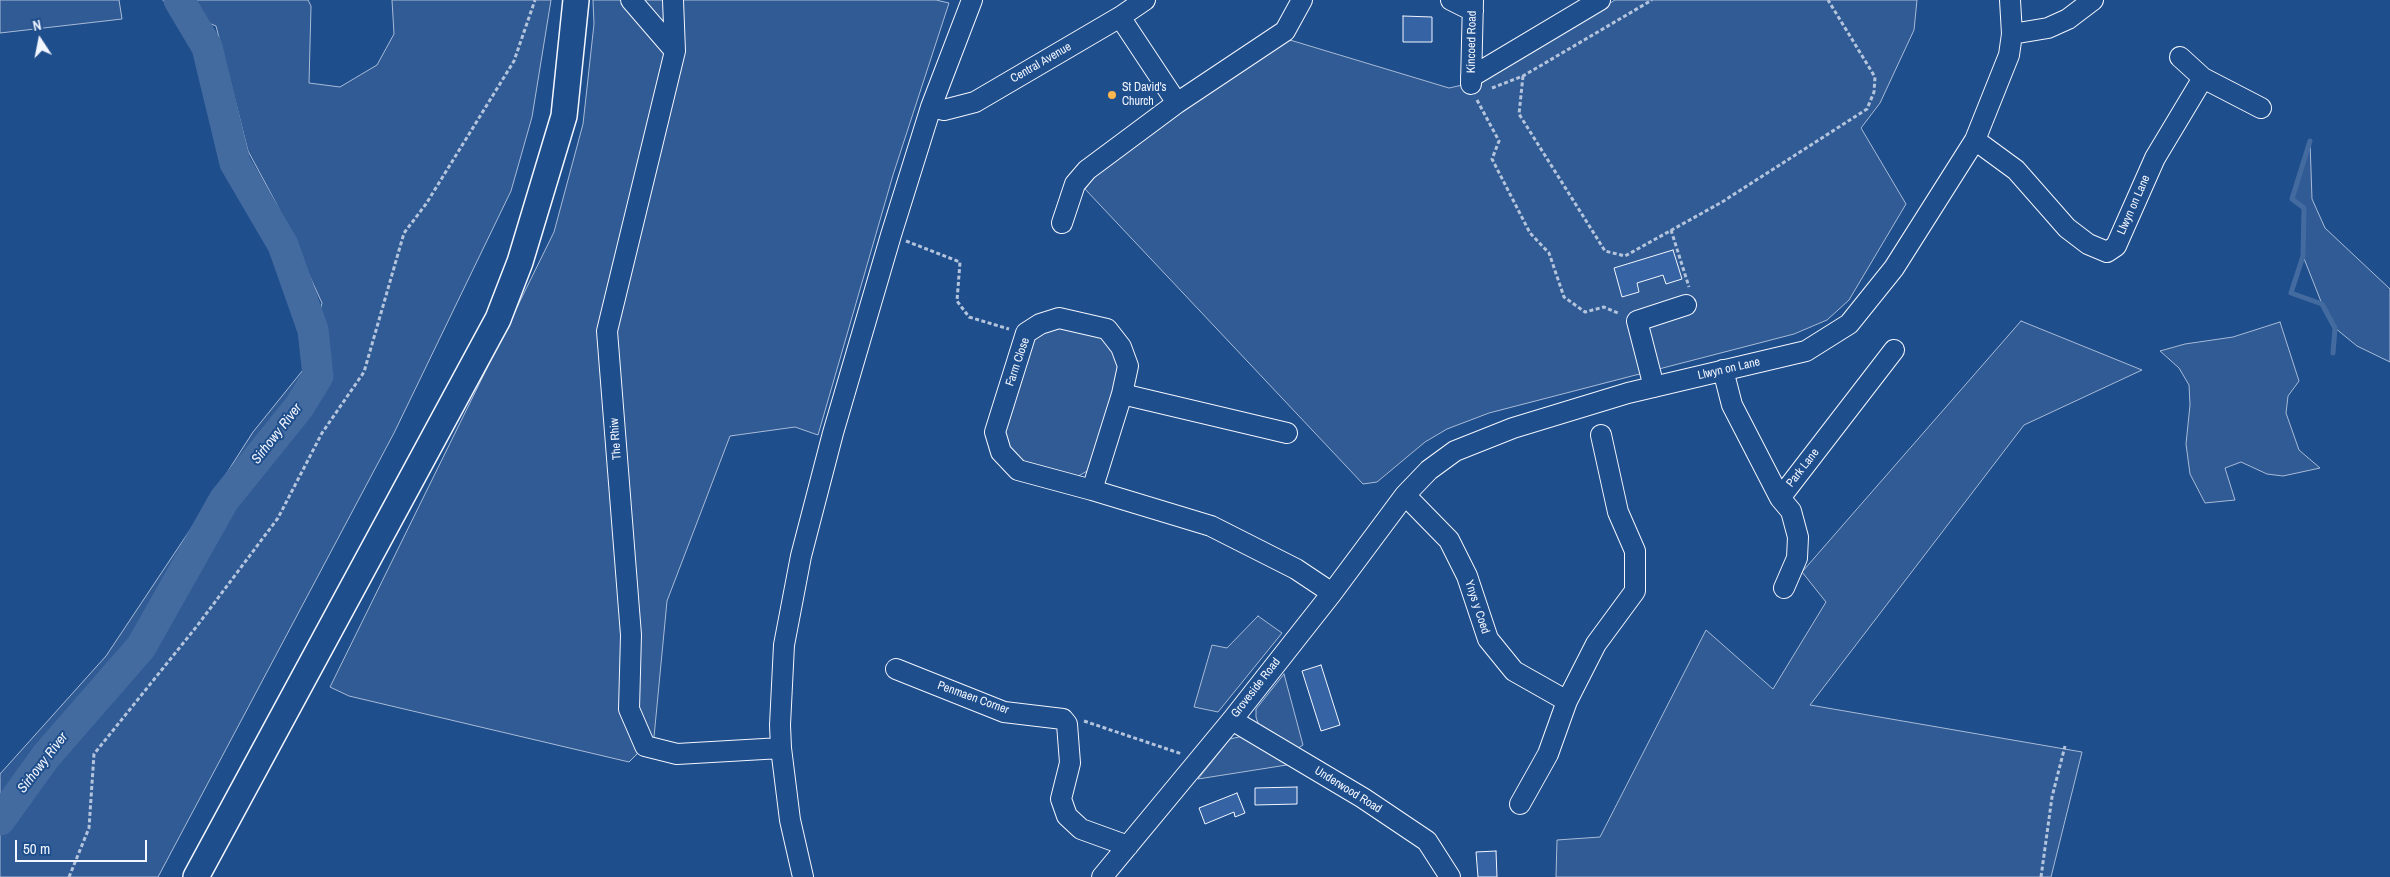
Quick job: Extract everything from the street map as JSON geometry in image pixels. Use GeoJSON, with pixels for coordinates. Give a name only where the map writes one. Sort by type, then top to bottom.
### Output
{"type":"FeatureCollection","features":[{"type":"Feature","properties":{"kind":"main road"},"geometry":{"type":"LineString","coordinates":[[196,877],[498,318],[520,262],[564,116],[576,0]]}},
{"type":"Feature","properties":{"kind":"street"},"geometry":{"type":"LineString","coordinates":[[632,0],[675,50]]}},
{"type":"Feature","properties":{"kind":"street","name":"The Rhiw"},"geometry":{"type":"LineString","coordinates":[[673,0],[675,50],[607,331],[631,635],[629,709],[645,746],[677,754],[780,748]]}},
{"type":"Feature","properties":{"kind":"street"},"geometry":{"type":"LineString","coordinates":[[803,877],[790,820],[780,748],[784,644],[801,556],[833,433],[931,106],[972,0]]}},
{"type":"Feature","properties":{"kind":"street","name":"Central Avenue"},"geometry":{"type":"LineString","coordinates":[[931,106],[944,110],[975,102],[1120,17],[1145,0]]}},
{"type":"Feature","properties":{"kind":"street"},"geometry":{"type":"LineString","coordinates":[[1062,223],[1075,184],[1087,170],[1177,103],[1285,32],[1302,0]]}},
{"type":"Feature","properties":{"kind":"street"},"geometry":{"type":"LineString","coordinates":[[1452,0],[1473,6]]}},
{"type":"Feature","properties":{"kind":"street"},"geometry":{"type":"LineString","coordinates":[[1472,85],[1600,0]]}},
{"type":"Feature","properties":{"kind":"street","name":"Llwyn on Lane"},"geometry":{"type":"LineString","coordinates":[[1405,495],[1429,470],[1455,451],[1512,428],[1654,387],[1806,351],[1848,324],[1894,268],[1975,140],[2009,55],[2012,34],[2010,0]]}},
{"type":"Feature","properties":{"kind":"street"},"geometry":{"type":"LineString","coordinates":[[2012,34],[2048,28],[2068,19],[2093,0]]}},
{"type":"Feature","properties":{"kind":"street","name":"Kincoed Road"},"geometry":{"type":"LineString","coordinates":[[1472,85],[1473,6]]}},
{"type":"Feature","properties":{"kind":"street"},"geometry":{"type":"LineString","coordinates":[[1120,17],[1177,103]]}},
{"type":"Feature","properties":{"kind":"street"},"geometry":{"type":"LineString","coordinates":[[2180,57],[2203,78],[2261,108]]}},
{"type":"Feature","properties":{"kind":"street","name":"Llwyn on Lane"},"geometry":{"type":"LineString","coordinates":[[1975,140],[2016,170],[2066,228],[2088,244],[2107,252],[2116,246],[2155,158],[2203,78]]}},
{"type":"Feature","properties":{"kind":"street"},"geometry":{"type":"LineString","coordinates":[[1654,387],[1637,321],[1686,305]]}},
{"type":"Feature","properties":{"kind":"street","name":"Farm Close"},"geometry":{"type":"LineString","coordinates":[[1092,490],[1122,394],[1128,366],[1121,347],[1107,329],[1059,318],[1040,324],[1026,334],[995,432],[1001,452],[1018,470],[1211,526],[1296,569],[1332,593]]}},
{"type":"Feature","properties":{"kind":"street","name":"Park Lane"},"geometry":{"type":"LineString","coordinates":[[1723,370],[1732,405],[1780,498],[1894,350]]}},
{"type":"Feature","properties":{"kind":"street"},"geometry":{"type":"LineString","coordinates":[[1122,394],[1286,433]]}},
{"type":"Feature","properties":{"kind":"street"},"geometry":{"type":"LineString","coordinates":[[1520,804],[1548,754],[1567,701],[1596,644],[1635,591],[1635,552],[1618,512],[1601,435]]}},
{"type":"Feature","properties":{"kind":"street","name":"Groveside Road"},"geometry":{"type":"LineString","coordinates":[[1102,877],[1232,720],[1332,593],[1405,495]]}},
{"type":"Feature","properties":{"kind":"street","name":"Ynys y Coed"},"geometry":{"type":"LineString","coordinates":[[1405,495],[1449,540],[1467,576],[1488,639],[1514,671],[1567,701]]}},
{"type":"Feature","properties":{"kind":"street"},"geometry":{"type":"LineString","coordinates":[[1780,498],[1791,511],[1798,537],[1797,558],[1784,588]]}},
{"type":"Feature","properties":{"kind":"street","name":"Penmaen Corner"},"geometry":{"type":"LineString","coordinates":[[896,669],[1004,712],[1063,719]]}},
{"type":"Feature","properties":{"kind":"street"},"geometry":{"type":"LineString","coordinates":[[1063,719],[1067,724],[1070,763],[1061,799],[1068,816],[1081,829],[1128,846]]}},
{"type":"Feature","properties":{"kind":"street","name":"Underwood Road"},"geometry":{"type":"LineString","coordinates":[[1232,720],[1363,798],[1427,841],[1450,877]]}},
{"type":"Feature","properties":{"kind":"path"},"geometry":{"type":"LineString","coordinates":[[69,877],[89,828],[94,754],[197,626],[278,518],[322,433],[364,372],[404,233],[426,204],[514,60],[536,0]]}},
{"type":"Feature","properties":{"kind":"path"},"geometry":{"type":"LineString","coordinates":[[1652,0],[1522,76],[1519,114],[1604,251],[1625,256],[1722,202],[1867,109],[1874,92],[1875,77],[1828,0]]}},
{"type":"Feature","properties":{"kind":"path"},"geometry":{"type":"LineString","coordinates":[[1472,85],[1499,140],[1492,159],[1530,233],[1549,253],[1564,297],[1585,312],[1604,307],[1637,321]]}},
{"type":"Feature","properties":{"kind":"path"},"geometry":{"type":"LineString","coordinates":[[1671,230],[1689,287],[1686,305]]}},
{"type":"Feature","properties":{"kind":"path"},"geometry":{"type":"LineString","coordinates":[[891,235],[960,262],[957,301],[969,317],[1026,334]]}},
{"type":"Feature","properties":{"kind":"path"},"geometry":{"type":"LineString","coordinates":[[1063,719],[1079,720],[1198,760]]}},
{"type":"Feature","properties":{"kind":"path"},"geometry":{"type":"LineString","coordinates":[[2041,877],[2052,796],[2065,746]]}},
{"type":"Feature","properties":{"kind":"shaded area"},"geometry":{"type":"Polygon","coordinates":[[[0,0],[119,0],[122,19],[0,33],[0,0]]]}},
{"type":"Feature","properties":{"kind":"shaded area"},"geometry":{"type":"Polygon","coordinates":[[[163,0],[308,0],[311,6],[309,83],[340,87],[377,65],[394,34],[392,0],[551,0],[532,117],[511,191],[394,433],[158,877],[0,877],[0,774],[106,656],[253,432],[303,370],[322,303],[276,203],[248,151],[216,26],[168,7],[163,0]]]}},
{"type":"Feature","properties":{"kind":"shaded area"},"geometry":{"type":"Polygon","coordinates":[[[593,0],[936,0],[949,3],[893,175],[818,435],[795,427],[730,436],[667,601],[654,737],[629,762],[349,696],[330,687],[554,232],[583,124],[594,24],[593,0]]]}},
{"type":"Feature","properties":{"kind":"shaded area"},"geometry":{"type":"Polygon","coordinates":[[[1615,0],[1917,0],[1914,30],[1880,103],[1861,128],[1906,204],[1849,300],[1827,320],[1794,334],[1489,413],[1447,429],[1425,442],[1377,482],[1363,484],[1085,189],[1094,177],[1277,42],[1290,40],[1449,88],[1485,80],[1615,0]]]}},
{"type":"Feature","properties":{"kind":"shaded area"},"geometry":{"type":"Polygon","coordinates":[[[2310,141],[2312,199],[2325,228],[2390,289],[2390,362],[2357,346],[2335,328],[2322,304],[2303,256],[2304,208],[2292,199],[2310,141]]]}},
{"type":"Feature","properties":{"kind":"shaded area"},"geometry":{"type":"Polygon","coordinates":[[[2021,321],[2142,370],[2024,425],[1810,705],[2082,752],[2051,877],[1556,877],[1557,840],[1600,837],[1706,630],[1773,689],[1826,602],[1802,572],[2021,321]]]}},
{"type":"Feature","properties":{"kind":"shaded area"},"geometry":{"type":"Polygon","coordinates":[[[2280,322],[2299,381],[2288,396],[2286,413],[2299,450],[2320,468],[2283,476],[2267,474],[2241,462],[2225,468],[2235,500],[2205,503],[2190,474],[2186,444],[2190,405],[2189,385],[2179,368],[2160,351],[2185,344],[2233,337],[2280,322]]]}},
{"type":"Feature","properties":{"kind":"shaded area"},"geometry":{"type":"Polygon","coordinates":[[[1061,324],[1103,336],[1120,365],[1089,470],[1073,479],[1020,463],[1005,440],[1004,427],[1034,337],[1061,324]]]}},
{"type":"Feature","properties":{"kind":"shaded area"},"geometry":{"type":"Polygon","coordinates":[[[1258,616],[1282,633],[1218,712],[1194,707],[1212,645],[1227,648],[1258,616]]]}},
{"type":"Feature","properties":{"kind":"shaded area"},"geometry":{"type":"Polygon","coordinates":[[[1284,674],[1303,745],[1297,749],[1259,726],[1256,717],[1256,709],[1284,674]]]}},
{"type":"Feature","properties":{"kind":"shaded area"},"geometry":{"type":"Polygon","coordinates":[[[1243,736],[1293,764],[1198,779],[1230,739],[1243,736]]]}},
{"type":"Feature","properties":{"kind":"building"},"geometry":{"type":"Polygon","coordinates":[[[1403,16],[1432,17],[1432,42],[1403,42],[1403,16]]]}},
{"type":"Feature","properties":{"kind":"building"},"geometry":{"type":"Polygon","coordinates":[[[1673,250],[1682,279],[1666,284],[1663,275],[1637,283],[1639,292],[1622,297],[1614,268],[1673,250]]]}},
{"type":"Feature","properties":{"kind":"building"},"geometry":{"type":"Polygon","coordinates":[[[1321,665],[1340,725],[1321,731],[1302,671],[1321,665]]]}},
{"type":"Feature","properties":{"kind":"building"},"geometry":{"type":"Polygon","coordinates":[[[1297,787],[1297,804],[1255,805],[1255,788],[1297,787]]]}},
{"type":"Feature","properties":{"kind":"building"},"geometry":{"type":"Polygon","coordinates":[[[1237,793],[1245,813],[1235,817],[1234,812],[1205,824],[1199,808],[1237,793]]]}},
{"type":"Feature","properties":{"kind":"building"},"geometry":{"type":"Polygon","coordinates":[[[1496,851],[1497,877],[1478,877],[1476,852],[1496,851]]]}},
{"type":"Feature","properties":{"kind":"waterway","name":"Sirhowy River"},"geometry":{"type":"LineString","coordinates":[[0,820],[46,756],[141,647],[224,500],[299,407],[318,376],[313,330],[283,245],[235,163],[207,47],[179,0]]}},
{"type":"Feature","properties":{"kind":"waterway"},"geometry":{"type":"LineString","coordinates":[[2310,141],[2292,199],[2304,208],[2303,256],[2291,293],[2322,304],[2335,328],[2333,353]]}},
{"type":"Feature","properties":{"kind":"place","name":"St David's Church"},"geometry":{"type":"Point","coordinates":[1112,95]}}]}
